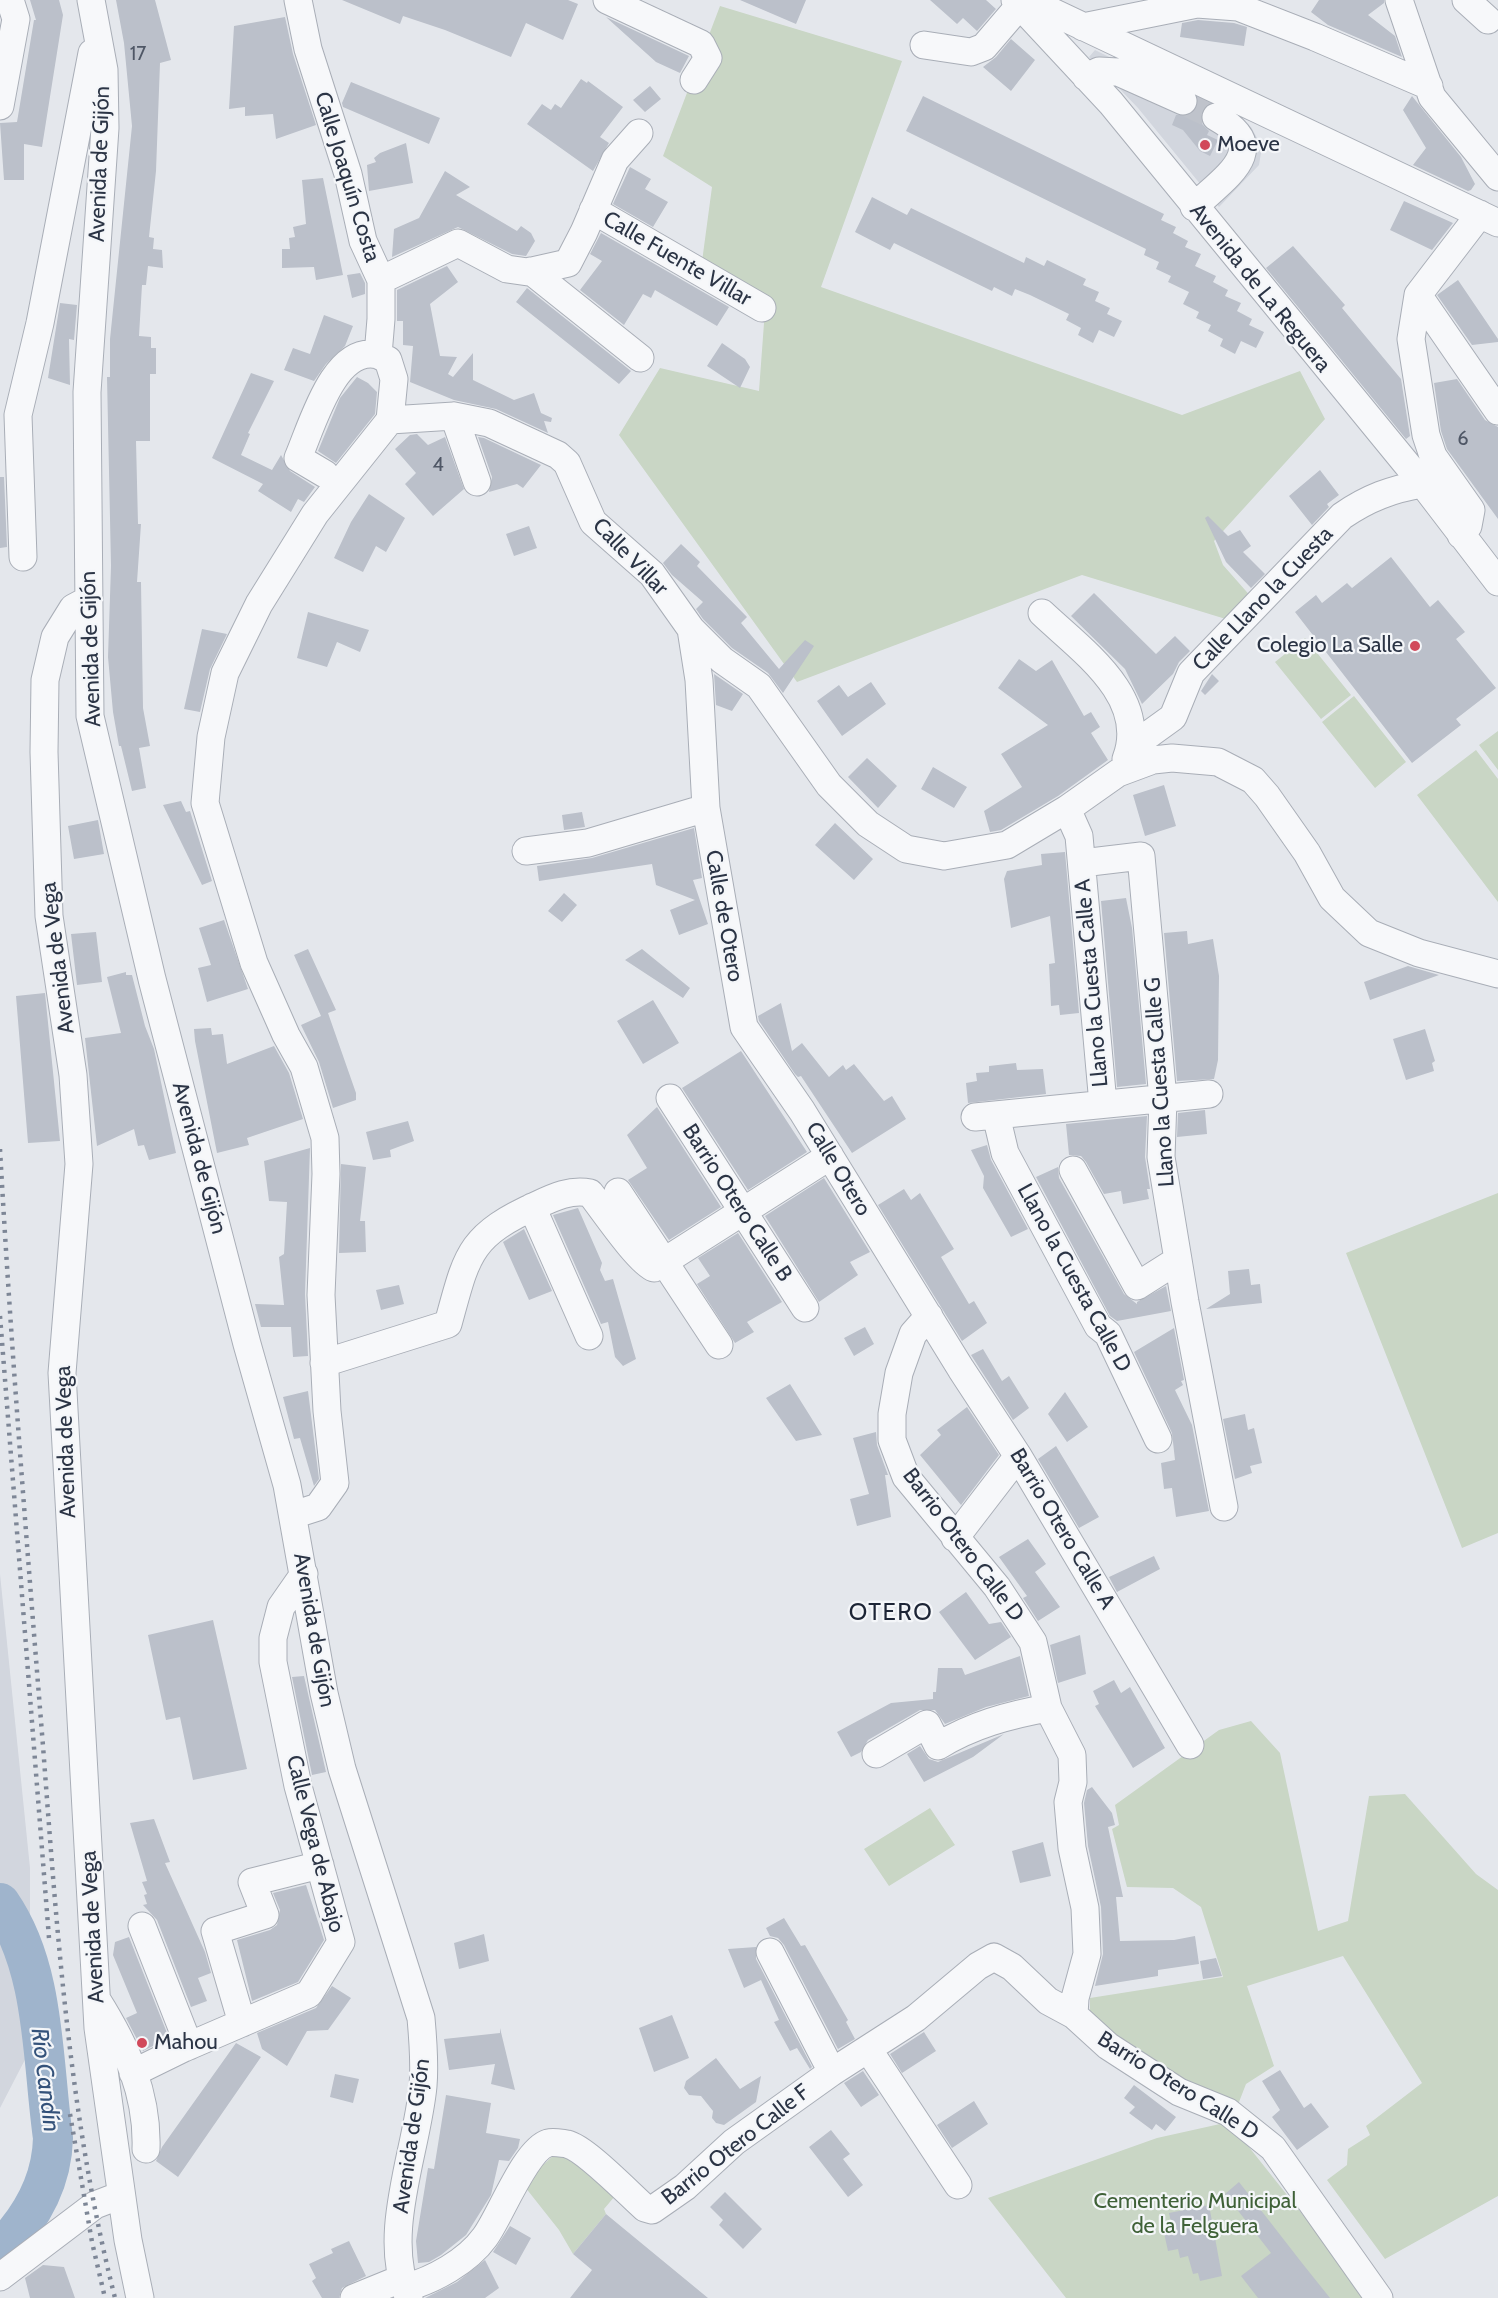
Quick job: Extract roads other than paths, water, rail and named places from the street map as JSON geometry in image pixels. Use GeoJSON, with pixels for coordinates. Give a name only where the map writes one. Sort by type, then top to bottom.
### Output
{"type":"FeatureCollection","features":[{"type":"Feature","properties":{"kind":"street"},"geometry":{"type":"LineString","coordinates":[[0,106],[16,19],[10,0]]}},
{"type":"Feature","properties":{"kind":"street","name":"Avenida de Gijón"},"geometry":{"type":"LineString","coordinates":[[91,0],[104,70],[105,128],[103,186],[87,392],[90,716],[152,979],[293,1515],[324,1693],[342,1769],[421,2018],[424,2047],[423,2087],[401,2213],[399,2259],[406,2288]]}},
{"type":"Feature","properties":{"kind":"street","name":"Calle Joaquín Costa"},"geometry":{"type":"LineString","coordinates":[[298,0],[308,49],[348,174],[363,241],[381,280],[378,355]]}},
{"type":"Feature","properties":{"kind":"street"},"geometry":{"type":"LineString","coordinates":[[607,0],[700,44],[701,69]]}},
{"type":"Feature","properties":{"kind":"street"},"geometry":{"type":"LineString","coordinates":[[1399,0],[1432,97],[1458,132],[1498,177]]}},
{"type":"Feature","properties":{"kind":"street"},"geometry":{"type":"LineString","coordinates":[[1466,0],[1488,20]]}},
{"type":"Feature","properties":{"kind":"street"},"geometry":{"type":"LineString","coordinates":[[1083,27],[1197,4],[1238,7],[1315,36],[1429,86]]}},
{"type":"Feature","properties":{"kind":"street"},"geometry":{"type":"LineString","coordinates":[[924,45],[971,52],[984,47],[1020,5],[1042,7],[1108,39],[1209,107],[1233,127],[1242,140],[1244,154],[1239,163],[1194,207]]}},
{"type":"Feature","properties":{"kind":"street","name":"Avenida de La Reguera"},"geometry":{"type":"LineString","coordinates":[[1020,5],[1086,77],[1194,207],[1423,484],[1498,582]]}},
{"type":"Feature","properties":{"kind":"street"},"geometry":{"type":"LineString","coordinates":[[23,557],[18,415],[40,323],[97,30]]}},
{"type":"Feature","properties":{"kind":"street"},"geometry":{"type":"LineString","coordinates":[[1108,39],[1118,72]]}},
{"type":"Feature","properties":{"kind":"street"},"geometry":{"type":"LineString","coordinates":[[1086,77],[1099,70],[1118,72],[1489,219],[1418,295],[1411,339],[1426,435],[1433,456],[1471,510],[1468,526],[1461,535]]}},
{"type":"Feature","properties":{"kind":"street","name":"Calle Fuente Villar"},"geometry":{"type":"LineString","coordinates":[[381,280],[458,243],[507,269],[531,272],[568,263],[615,160],[639,133]]}},
{"type":"Feature","properties":{"kind":"street","name":"Calle Fuente Villar"},"geometry":{"type":"LineString","coordinates":[[593,210],[762,308]]}},
{"type":"Feature","properties":{"kind":"street","name":"Calle Fuente Villar"},"geometry":{"type":"LineString","coordinates":[[531,272],[640,358]]}},
{"type":"Feature","properties":{"kind":"street"},"geometry":{"type":"LineString","coordinates":[[1418,295],[1498,411]]}},
{"type":"Feature","properties":{"kind":"street"},"geometry":{"type":"LineString","coordinates":[[293,1515],[318,1507],[335,1483],[324,1363],[321,1295],[326,1174],[325,1138],[304,1066],[286,1035],[254,963],[205,803],[211,737],[225,673],[259,604],[315,514],[390,420],[394,379],[388,360],[378,355],[366,352],[353,357],[341,367],[327,392],[298,458],[326,474]]}},
{"type":"Feature","properties":{"kind":"street"},"geometry":{"type":"LineString","coordinates":[[454,416],[477,482]]}},
{"type":"Feature","properties":{"kind":"street","name":"Calle Villar"},"geometry":{"type":"LineString","coordinates":[[390,420],[454,416],[489,423],[563,459],[593,522],[652,574],[691,629]]}},
{"type":"Feature","properties":{"kind":"street","name":"Calle Llano la Cuesta"},"geometry":{"type":"LineString","coordinates":[[1130,748],[1173,717],[1191,673],[1342,516],[1365,500],[1398,488],[1423,484]]}},
{"type":"Feature","properties":{"kind":"street","name":"Avenida de Vega"},"geometry":{"type":"LineString","coordinates":[[88,600],[73,608],[55,637],[45,680],[44,752],[49,916],[73,1075],[79,1164],[62,1373],[102,2075],[140,2298]]}},
{"type":"Feature","properties":{"kind":"street"},"geometry":{"type":"LineString","coordinates":[[1041,613],[1116,686],[1127,708],[1131,731],[1130,748],[1118,773]]}},
{"type":"Feature","properties":{"kind":"street"},"geometry":{"type":"LineString","coordinates":[[691,629],[722,660],[759,686],[829,785],[868,824],[906,849],[944,856],[1008,845],[1067,809],[1118,773],[1153,760],[1172,758],[1218,762],[1238,770],[1253,780],[1277,808],[1307,853],[1332,898],[1369,933],[1419,953],[1498,974]]}},
{"type":"Feature","properties":{"kind":"street","name":"Calle de Otero"},"geometry":{"type":"LineString","coordinates":[[691,629],[699,680],[706,808],[743,1024]]}},
{"type":"Feature","properties":{"kind":"street"},"geometry":{"type":"LineString","coordinates":[[526,851],[588,843],[706,808]]}},
{"type":"Feature","properties":{"kind":"street"},"geometry":{"type":"LineString","coordinates":[[1067,809],[1079,836],[1082,862]]}},
{"type":"Feature","properties":{"kind":"street","name":"Llano la Cuesta Calle G"},"geometry":{"type":"LineString","coordinates":[[1082,862],[1141,856],[1163,1099],[1161,1157],[1224,1507]]}},
{"type":"Feature","properties":{"kind":"street","name":"Llano la Cuesta Calle A"},"geometry":{"type":"LineString","coordinates":[[1082,862],[1103,1104]]}},
{"type":"Feature","properties":{"kind":"street","name":"Calle Otero"},"geometry":{"type":"LineString","coordinates":[[743,1024],[753,1044],[802,1111],[928,1316]]}},
{"type":"Feature","properties":{"kind":"street"},"geometry":{"type":"LineString","coordinates":[[1103,1104],[1209,1094]]}},
{"type":"Feature","properties":{"kind":"street","name":"Barrio Otero Calle B"},"geometry":{"type":"LineString","coordinates":[[670,1098],[805,1308]]}},
{"type":"Feature","properties":{"kind":"street","name":"Llano la Cuesta Calle D"},"geometry":{"type":"LineString","coordinates":[[1103,1104],[986,1116],[1022,1188],[1098,1326],[1108,1334],[1158,1439]]}},
{"type":"Feature","properties":{"kind":"street"},"geometry":{"type":"LineString","coordinates":[[324,1363],[448,1324],[469,1256],[482,1238],[506,1219],[532,1207],[576,1190],[590,1193],[648,1266],[654,1268],[830,1156]]}},
{"type":"Feature","properties":{"kind":"street"},"geometry":{"type":"LineString","coordinates":[[1073,1170],[1137,1286],[1178,1260]]}},
{"type":"Feature","properties":{"kind":"street"},"geometry":{"type":"LineString","coordinates":[[618,1192],[718,1345]]}},
{"type":"Feature","properties":{"kind":"street"},"geometry":{"type":"LineString","coordinates":[[532,1207],[589,1336]]}},
{"type":"Feature","properties":{"kind":"street","name":"Barrio Otero Calle A"},"geometry":{"type":"LineString","coordinates":[[928,1316],[1018,1456],[1190,1745]]}},
{"type":"Feature","properties":{"kind":"street","name":"Barrio Otero Calle D"},"geometry":{"type":"LineString","coordinates":[[928,1316],[914,1335],[899,1373],[892,1414],[892,1440],[906,1477],[998,1587],[1033,1642],[1048,1708],[1072,1755],[1069,1813],[1072,1848],[1085,1908],[1087,1954],[1075,1998],[1074,2015],[1108,2046],[1179,2092],[1228,2112],[1273,2148],[1379,2298]]}},
{"type":"Feature","properties":{"kind":"street"},"geometry":{"type":"LineString","coordinates":[[955,1538],[1018,1456]]}},
{"type":"Feature","properties":{"kind":"street","name":"Calle Vega de Abajo"},"geometry":{"type":"LineString","coordinates":[[133,2073],[309,1994],[341,1942],[298,1786],[273,1662],[273,1638],[281,1607],[304,1574]]}},
{"type":"Feature","properties":{"kind":"street"},"geometry":{"type":"LineString","coordinates":[[876,1754],[927,1724],[938,1746],[964,1731],[1019,1713],[1048,1708]]}},
{"type":"Feature","properties":{"kind":"street"},"geometry":{"type":"LineString","coordinates":[[242,2023],[214,1931],[265,1915],[252,1882],[320,1865]]}},
{"type":"Feature","properties":{"kind":"street"},"geometry":{"type":"LineString","coordinates":[[142,1926],[164,1952],[189,2046]]}},
{"type":"Feature","properties":{"kind":"street","name":"Barrio Otero Calle F"},"geometry":{"type":"LineString","coordinates":[[770,1952],[832,2072]]}},
{"type":"Feature","properties":{"kind":"street","name":"Barrio Otero Calle F"},"geometry":{"type":"LineString","coordinates":[[406,2288],[432,2279],[471,2252],[484,2238],[534,2153],[548,2143],[568,2144],[588,2158],[645,2208],[652,2210],[685,2187],[734,2142],[832,2072],[916,2018],[988,1958],[1002,1959],[1048,2001],[1074,2015]]}},
{"type":"Feature","properties":{"kind":"street"},"geometry":{"type":"LineString","coordinates":[[97,1999],[117,2031],[143,2097],[147,2127],[146,2149]]}},
{"type":"Feature","properties":{"kind":"street"},"geometry":{"type":"LineString","coordinates":[[868,2049],[958,2185]]}},
{"type":"Feature","properties":{"kind":"street"},"geometry":{"type":"LineString","coordinates":[[0,2277],[95,2205],[122,2195]]}},
{"type":"Feature","properties":{"kind":"street"},"geometry":{"type":"LineString","coordinates":[[354,2298],[406,2288]]}},
{"type":"Feature","properties":{"kind":"waterway","name":"Río Candín"},"geometry":{"type":"LineString","coordinates":[[0,1903],[15,1929],[34,1986],[44,2047],[53,2138],[49,2170],[38,2199],[21,2226],[0,2250]]}},
{"type":"Feature","properties":{"kind":"tunnel"},"geometry":{"type":"LineString","coordinates":[[1183,101],[1216,117]]}},
{"type":"Feature","properties":{"kind":"railway"},"geometry":{"type":"LineString","coordinates":[[0,1149],[20,1448],[67,2024],[86,2161],[115,2298]]}},
{"type":"Feature","properties":{"kind":"railway"},"geometry":{"type":"LineString","coordinates":[[0,1316],[49,1938]]}},
{"type":"Feature","properties":{"kind":"railway"},"geometry":{"type":"LineString","coordinates":[[70,2114],[92,2242],[105,2298]]}},
{"type":"Feature","properties":{"kind":"place","name":"Moeve"},"geometry":{"type":"Point","coordinates":[1205,145]}},
{"type":"Feature","properties":{"kind":"place","name":"Colegio La Salle"},"geometry":{"type":"Point","coordinates":[1415,646]}},
{"type":"Feature","properties":{"kind":"place","name":"Mahou"},"geometry":{"type":"Point","coordinates":[142,2043]}},
{"type":"Feature","properties":{"kind":"district","name":"OTERO"},"geometry":{"type":"Point","coordinates":[891,1613]}},
{"type":"Feature","properties":{"kind":"park label","name":"Cementerio Municipal de la Felguera"},"geometry":{"type":"Point","coordinates":[1195,2214]}}]}
